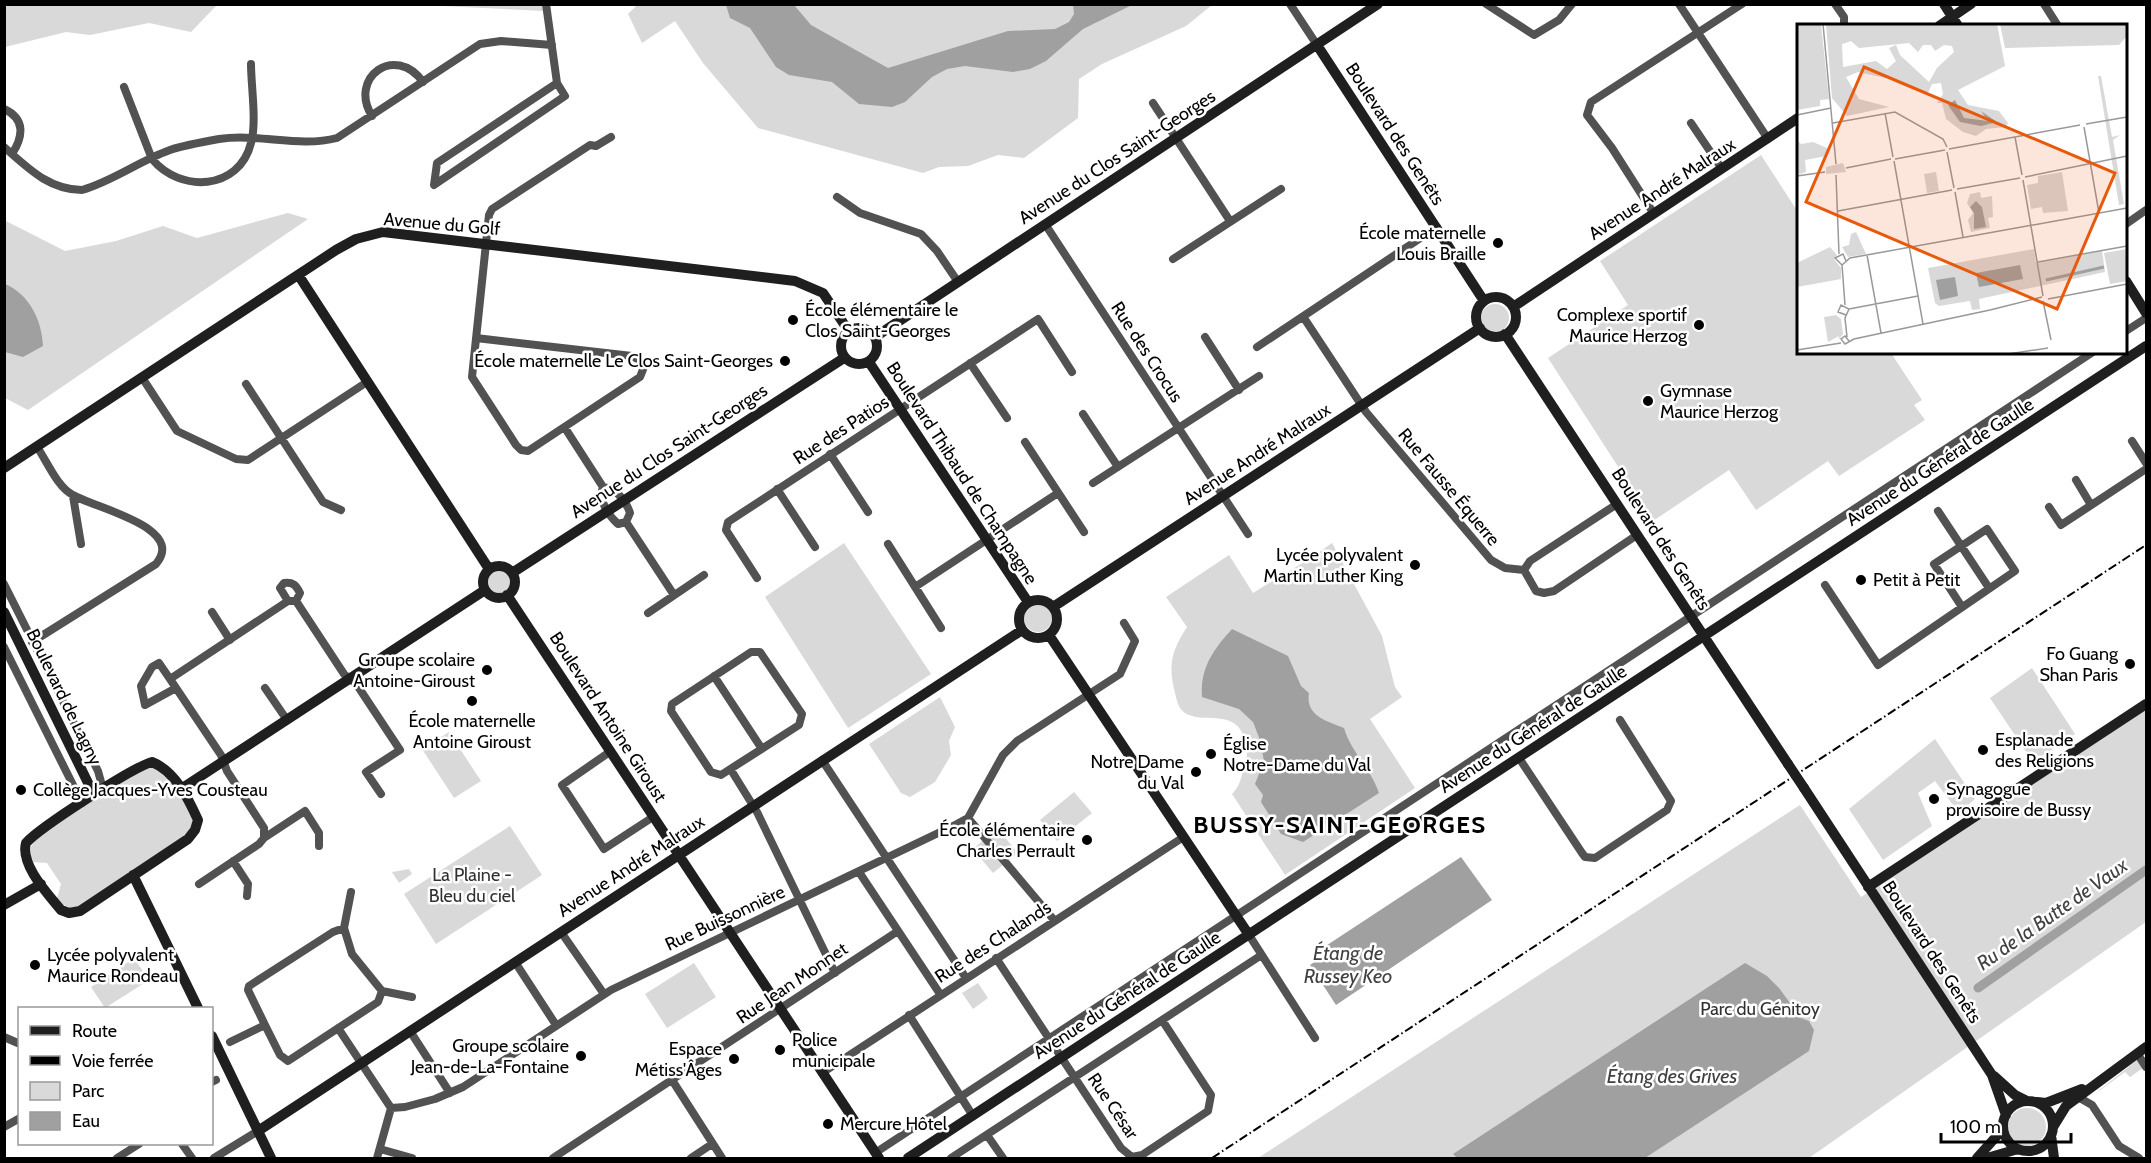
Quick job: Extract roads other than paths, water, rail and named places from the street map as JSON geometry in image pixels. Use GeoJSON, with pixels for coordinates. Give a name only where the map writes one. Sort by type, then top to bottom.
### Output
{"type":"FeatureCollection","features":[{"type":"Feature","properties":{"kind":"street"},"geometry":{"type":"LineString","coordinates":[[546,4],[557,83],[565,96],[434,185],[437,163],[557,83]]}},
{"type":"Feature","properties":{"kind":"street"},"geometry":{"type":"LineString","coordinates":[[1290,4],[1317,45]]}},
{"type":"Feature","properties":{"kind":"street","name":"Avenue du Clos Saint-Georges"},"geometry":{"type":"LineString","coordinates":[[875,337],[1378,4]]}},
{"type":"Feature","properties":{"kind":"street"},"geometry":{"type":"LineString","coordinates":[[1486,4],[1534,35],[1559,20],[1572,4]]}},
{"type":"Feature","properties":{"kind":"street"},"geometry":{"type":"LineString","coordinates":[[1679,4],[1768,139]]}},
{"type":"Feature","properties":{"kind":"street"},"geometry":{"type":"LineString","coordinates":[[1654,214],[1612,148],[1587,115],[1591,102],[1742,4]]}},
{"type":"Feature","properties":{"kind":"street"},"geometry":{"type":"LineString","coordinates":[[1835,4],[1844,17],[1844,24]]}},
{"type":"Feature","properties":{"kind":"street"},"geometry":{"type":"LineString","coordinates":[[1944,4],[1955,21],[1971,4]]}},
{"type":"Feature","properties":{"kind":"street"},"geometry":{"type":"LineString","coordinates":[[2044,4],[2057,24]]}},
{"type":"Feature","properties":{"kind":"street"},"geometry":{"type":"LineString","coordinates":[[4,147],[52,186],[68,190],[93,187],[152,159],[194,144],[252,138],[320,142],[337,138],[480,44],[501,41],[552,45]]}},
{"type":"Feature","properties":{"kind":"street","name":"Boulevard des Genêts"},"geometry":{"type":"LineString","coordinates":[[1317,45],[1484,301]]}},
{"type":"Feature","properties":{"kind":"street"},"geometry":{"type":"LineString","coordinates":[[124,87],[152,159],[172,177],[193,183],[205,182],[217,179],[236,168],[244,159],[252,138],[250,64]]}},
{"type":"Feature","properties":{"kind":"street"},"geometry":{"type":"LineString","coordinates":[[372,116],[367,108],[365,91],[372,76],[381,69],[392,64],[406,65],[415,71],[423,82]]}},
{"type":"Feature","properties":{"kind":"street"},"geometry":{"type":"LineString","coordinates":[[1153,103],[1230,221]]}},
{"type":"Feature","properties":{"kind":"street"},"geometry":{"type":"LineString","coordinates":[[4,109],[14,115],[21,124],[21,139],[12,154]]}},
{"type":"Feature","properties":{"kind":"street","name":"Avenue André Malraux"},"geometry":{"type":"LineString","coordinates":[[1513,307],[1797,119]]}},
{"type":"Feature","properties":{"kind":"street"},"geometry":{"type":"LineString","coordinates":[[1691,123],[1722,169]]}},
{"type":"Feature","properties":{"kind":"street"},"geometry":{"type":"LineString","coordinates":[[476,338],[632,356],[641,361],[644,366],[640,377],[528,451],[516,445],[472,377],[476,338],[487,244],[489,215],[496,204],[590,145],[596,146],[611,136]]}},
{"type":"Feature","properties":{"kind":"street"},"geometry":{"type":"LineString","coordinates":[[1173,260],[1281,189]]}},
{"type":"Feature","properties":{"kind":"street"},"geometry":{"type":"LineString","coordinates":[[837,197],[860,213],[921,234],[938,251],[958,282]]}},
{"type":"Feature","properties":{"kind":"street"},"geometry":{"type":"LineString","coordinates":[[2127,223],[2146,210]]}},
{"type":"Feature","properties":{"kind":"street","name":"Rue des Crocus"},"geometry":{"type":"LineString","coordinates":[[1045,224],[1248,534]]}},
{"type":"Feature","properties":{"kind":"street"},"geometry":{"type":"LineString","coordinates":[[1257,347],[1304,318],[1437,227]]}},
{"type":"Feature","properties":{"kind":"street","name":"Avenue du Golf"},"geometry":{"type":"LineString","coordinates":[[4,468],[356,239],[383,232],[795,281],[823,293],[848,330]]}},
{"type":"Feature","properties":{"kind":"street"},"geometry":{"type":"LineString","coordinates":[[298,276],[489,569]]}},
{"type":"Feature","properties":{"kind":"street"},"geometry":{"type":"LineString","coordinates":[[2127,283],[2146,313]]}},
{"type":"Feature","properties":{"kind":"street"},"geometry":{"type":"LineString","coordinates":[[1490,298],[1503,299],[1513,307],[1514,324],[1505,334],[1490,336],[1480,328],[1476,317],[1484,301],[1490,298]]}},
{"type":"Feature","properties":{"kind":"street","name":"Rue Fausse Équerre"},"geometry":{"type":"LineString","coordinates":[[1304,318],[1361,406],[1491,560],[1505,568],[1524,570]]}},
{"type":"Feature","properties":{"kind":"street"},"geometry":{"type":"LineString","coordinates":[[2127,330],[2146,318]]}},
{"type":"Feature","properties":{"kind":"street","name":"Rue des Patios"},"geometry":{"type":"LineString","coordinates":[[757,578],[726,530],[728,522],[830,454],[1038,319],[1072,372]]}},
{"type":"Feature","properties":{"kind":"street","name":"Avenue André Malraux"},"geometry":{"type":"LineString","coordinates":[[1053,607],[1480,328]]}},
{"type":"Feature","properties":{"kind":"street"},"geometry":{"type":"LineString","coordinates":[[866,329],[875,337],[876,353],[869,362],[859,364],[844,358],[841,340],[848,330],[866,329]]}},
{"type":"Feature","properties":{"kind":"street","name":"Boulevard des Genêts"},"geometry":{"type":"LineString","coordinates":[[1505,334],[1992,1075],[2006,1115]]}},
{"type":"Feature","properties":{"kind":"street"},"geometry":{"type":"LineString","coordinates":[[1204,337],[1239,390]]}},
{"type":"Feature","properties":{"kind":"street","name":"Avenue du Général de Gaulle"},"geometry":{"type":"LineString","coordinates":[[908,1158],[2146,346]]}},
{"type":"Feature","properties":{"kind":"street","name":"Avenue du Général de Gaulle"},"geometry":{"type":"LineString","coordinates":[[877,1156],[961,1097],[2090,354]]}},
{"type":"Feature","properties":{"kind":"street","name":"Avenue du Clos Saint-Georges"},"geometry":{"type":"LineString","coordinates":[[512,573],[844,358]]}},
{"type":"Feature","properties":{"kind":"street","name":"Boulevard Thibaud de Champagne"},"geometry":{"type":"LineString","coordinates":[[869,362],[1028,602]]}},
{"type":"Feature","properties":{"kind":"street"},"geometry":{"type":"LineString","coordinates":[[970,363],[1007,418]]}},
{"type":"Feature","properties":{"kind":"street"},"geometry":{"type":"LineString","coordinates":[[1093,483],[1259,376]]}},
{"type":"Feature","properties":{"kind":"street"},"geometry":{"type":"LineString","coordinates":[[142,379],[177,431],[236,459],[248,460],[367,382]]}},
{"type":"Feature","properties":{"kind":"street"},"geometry":{"type":"LineString","coordinates":[[246,384],[323,502],[341,510]]}},
{"type":"Feature","properties":{"kind":"street"},"geometry":{"type":"LineString","coordinates":[[1083,414],[1118,467]]}},
{"type":"Feature","properties":{"kind":"street"},"geometry":{"type":"LineString","coordinates":[[565,428],[603,487]]}},
{"type":"Feature","properties":{"kind":"street"},"geometry":{"type":"LineString","coordinates":[[2132,441],[2146,463]]}},
{"type":"Feature","properties":{"kind":"street"},"geometry":{"type":"LineString","coordinates":[[1025,442],[1084,532]]}},
{"type":"Feature","properties":{"kind":"street"},"geometry":{"type":"LineString","coordinates":[[32,642],[156,564],[162,554],[161,540],[149,528],[73,496],[66,490],[37,447]]}},
{"type":"Feature","properties":{"kind":"street"},"geometry":{"type":"LineString","coordinates":[[830,454],[868,512]]}},
{"type":"Feature","properties":{"kind":"street"},"geometry":{"type":"LineString","coordinates":[[2049,507],[2061,525],[2146,469]]}},
{"type":"Feature","properties":{"kind":"street"},"geometry":{"type":"LineString","coordinates":[[2076,480],[2091,505]]}},
{"type":"Feature","properties":{"kind":"street"},"geometry":{"type":"LineString","coordinates":[[603,487],[609,487],[623,501],[630,513],[626,522]]}},
{"type":"Feature","properties":{"kind":"street"},"geometry":{"type":"LineString","coordinates":[[603,487],[600,494],[607,511],[618,524],[626,522]]}},
{"type":"Feature","properties":{"kind":"street"},"geometry":{"type":"LineString","coordinates":[[777,489],[815,547]]}},
{"type":"Feature","properties":{"kind":"street"},"geometry":{"type":"LineString","coordinates":[[915,587],[1058,493]]}},
{"type":"Feature","properties":{"kind":"street"},"geometry":{"type":"LineString","coordinates":[[73,496],[81,544]]}},
{"type":"Feature","properties":{"kind":"street"},"geometry":{"type":"LineString","coordinates":[[1617,504],[1530,561],[1524,570],[1536,591],[1544,593],[1554,591],[1638,535]]}},
{"type":"Feature","properties":{"kind":"street"},"geometry":{"type":"LineString","coordinates":[[1938,511],[1989,588]]}},
{"type":"Feature","properties":{"kind":"street"},"geometry":{"type":"LineString","coordinates":[[626,522],[674,595]]}},
{"type":"Feature","properties":{"kind":"street"},"geometry":{"type":"LineString","coordinates":[[1826,585],[1878,664],[1962,607],[2014,571],[1987,529],[1934,564],[1962,607]]}},
{"type":"Feature","properties":{"kind":"street"},"geometry":{"type":"LineString","coordinates":[[888,544],[941,628]]}},
{"type":"Feature","properties":{"kind":"street"},"geometry":{"type":"LineString","coordinates":[[499,566],[512,573],[514,587],[507,595],[498,597],[485,590],[483,581],[489,569],[499,566]]}},
{"type":"Feature","properties":{"kind":"street"},"geometry":{"type":"LineString","coordinates":[[648,613],[704,575]]}},
{"type":"Feature","properties":{"kind":"street"},"geometry":{"type":"LineString","coordinates":[[4,584],[98,771],[99,792]]}},
{"type":"Feature","properties":{"kind":"street"},"geometry":{"type":"LineString","coordinates":[[181,789],[485,590]]}},
{"type":"Feature","properties":{"kind":"street","name":"Boulevard Antoine Giroust"},"geometry":{"type":"LineString","coordinates":[[507,595],[877,1156]]}},
{"type":"Feature","properties":{"kind":"street"},"geometry":{"type":"LineString","coordinates":[[1041,600],[1053,607],[1057,621],[1049,635],[1031,637],[1022,630],[1018,618],[1028,602],[1041,600]]}},
{"type":"Feature","properties":{"kind":"street"},"geometry":{"type":"LineString","coordinates":[[170,679],[292,601],[350,679],[357,685],[400,750],[366,772],[381,794]]}},
{"type":"Feature","properties":{"kind":"street","name":"Boulevard de Lagny"},"geometry":{"type":"LineString","coordinates":[[4,612],[99,792]]}},
{"type":"Feature","properties":{"kind":"street"},"geometry":{"type":"LineString","coordinates":[[212,612],[230,640]]}},
{"type":"Feature","properties":{"kind":"street"},"geometry":{"type":"LineString","coordinates":[[1054,920],[968,818],[1003,755],[1017,741],[1120,674],[1135,640],[1124,623]]}},
{"type":"Feature","properties":{"kind":"street","name":"Avenue André Malraux"},"geometry":{"type":"LineString","coordinates":[[258,1131],[1022,630]]}},
{"type":"Feature","properties":{"kind":"street"},"geometry":{"type":"LineString","coordinates":[[1049,635],[1315,1038]]}},
{"type":"Feature","properties":{"kind":"street"},"geometry":{"type":"LineString","coordinates":[[4,647],[7,659],[82,803]]}},
{"type":"Feature","properties":{"kind":"street"},"geometry":{"type":"LineString","coordinates":[[751,652],[760,652],[802,714],[799,725],[721,775],[711,772],[671,711],[672,704],[714,676],[751,652]]}},
{"type":"Feature","properties":{"kind":"street"},"geometry":{"type":"LineString","coordinates":[[176,687],[145,705],[141,686],[152,667],[159,663],[176,687],[224,762],[264,828],[264,838]]}},
{"type":"Feature","properties":{"kind":"street"},"geometry":{"type":"LineString","coordinates":[[714,676],[762,749]]}},
{"type":"Feature","properties":{"kind":"street"},"geometry":{"type":"LineString","coordinates":[[265,688],[287,720]]}},
{"type":"Feature","properties":{"kind":"street"},"geometry":{"type":"LineString","coordinates":[[1868,887],[2146,704]]}},
{"type":"Feature","properties":{"kind":"street"},"geometry":{"type":"LineString","coordinates":[[1519,758],[1585,857],[1595,858],[1667,810],[1671,801],[1620,720]]}},
{"type":"Feature","properties":{"kind":"street"},"geometry":{"type":"LineString","coordinates":[[611,751],[562,785],[604,849],[653,817]]}},
{"type":"Feature","properties":{"kind":"street"},"geometry":{"type":"LineString","coordinates":[[822,760],[966,978]]}},
{"type":"Feature","properties":{"kind":"street"},"geometry":{"type":"LineString","coordinates":[[152,762],[162,766],[181,789],[198,820],[195,831],[188,839],[80,910],[69,912],[61,910],[41,884],[25,856],[26,843],[82,803],[143,764],[152,762]]}},
{"type":"Feature","properties":{"kind":"street"},"geometry":{"type":"LineString","coordinates":[[731,770],[753,806],[836,973]]}},
{"type":"Feature","properties":{"kind":"street"},"geometry":{"type":"LineString","coordinates":[[199,884],[305,811],[319,833],[319,846]]}},
{"type":"Feature","properties":{"kind":"street","name":"Rue Buissonnière"},"geometry":{"type":"LineString","coordinates":[[391,1108],[405,1107],[463,1087],[604,994],[968,818]]}},
{"type":"Feature","properties":{"kind":"street","name":"Rue des Chalands"},"geometry":{"type":"LineString","coordinates":[[822,1073],[1182,838]]}},
{"type":"Feature","properties":{"kind":"street"},"geometry":{"type":"LineString","coordinates":[[233,861],[248,884],[248,896]]}},
{"type":"Feature","properties":{"kind":"street"},"geometry":{"type":"LineString","coordinates":[[859,872],[940,994]]}},
{"type":"Feature","properties":{"kind":"street"},"geometry":{"type":"LineString","coordinates":[[133,875],[198,1007]]}},
{"type":"Feature","properties":{"kind":"street"},"geometry":{"type":"LineString","coordinates":[[4,905],[41,884]]}},
{"type":"Feature","properties":{"kind":"street"},"geometry":{"type":"LineString","coordinates":[[351,892],[344,928],[355,959],[382,991],[412,997]]}},
{"type":"Feature","properties":{"kind":"street"},"geometry":{"type":"LineString","coordinates":[[344,928],[333,932],[249,986],[248,990],[280,1054],[288,1061],[378,1002],[382,991]]}},
{"type":"Feature","properties":{"kind":"street","name":"Rue Jean Monnet"},"geometry":{"type":"LineString","coordinates":[[553,1158],[897,931]]}},
{"type":"Feature","properties":{"kind":"street"},"geometry":{"type":"LineString","coordinates":[[561,932],[604,994]]}},
{"type":"Feature","properties":{"kind":"street"},"geometry":{"type":"LineString","coordinates":[[951,1158],[1260,956]]}},
{"type":"Feature","properties":{"kind":"street","name":"Rue César"},"geometry":{"type":"LineString","coordinates":[[996,958],[1049,1039],[1132,1157],[1151,1149],[1208,1111],[1211,1105],[1211,1095],[1161,1020]]}},
{"type":"Feature","properties":{"kind":"street"},"geometry":{"type":"LineString","coordinates":[[515,962],[556,1026]]}},
{"type":"Feature","properties":{"kind":"street"},"geometry":{"type":"LineString","coordinates":[[909,1015],[973,1116]]}},
{"type":"Feature","properties":{"kind":"street"},"geometry":{"type":"LineString","coordinates":[[230,1042],[265,1025]]}},
{"type":"Feature","properties":{"kind":"street"},"geometry":{"type":"LineString","coordinates":[[338,1028],[391,1108],[377,1158]]}},
{"type":"Feature","properties":{"kind":"street"},"geometry":{"type":"LineString","coordinates":[[410,1031],[450,1093]]}},
{"type":"Feature","properties":{"kind":"street"},"geometry":{"type":"LineString","coordinates":[[4,1036],[18,1043]]}},
{"type":"Feature","properties":{"kind":"street"},"geometry":{"type":"LineString","coordinates":[[213,1038],[271,1158]]}},
{"type":"Feature","properties":{"kind":"street"},"geometry":{"type":"LineString","coordinates":[[1987,1158],[2041,1147],[2063,1109],[2095,1082],[2142,1050],[2146,1067]]}},
{"type":"Feature","properties":{"kind":"street","name":"Boulevard des Genêts"},"geometry":{"type":"LineString","coordinates":[[1992,1075],[2015,1095],[2031,1102]]}},
{"type":"Feature","properties":{"kind":"street"},"geometry":{"type":"LineString","coordinates":[[672,1080],[722,1158]]}},
{"type":"Feature","properties":{"kind":"street"},"geometry":{"type":"LineString","coordinates":[[1977,1158],[2003,1129],[2006,1115],[2014,1105],[2061,1098],[2095,1082]]}},
{"type":"Feature","properties":{"kind":"street"},"geometry":{"type":"LineString","coordinates":[[2078,1097],[2089,1102],[2119,1146],[2139,1158]]}},
{"type":"Feature","properties":{"kind":"street"},"geometry":{"type":"LineString","coordinates":[[2031,1102],[2048,1112],[2054,1158]]}},
{"type":"Feature","properties":{"kind":"street"},"geometry":{"type":"LineString","coordinates":[[4,1127],[18,1119]]}},
{"type":"Feature","properties":{"kind":"street"},"geometry":{"type":"LineString","coordinates":[[2003,1129],[2010,1144],[2039,1158]]}},
{"type":"Feature","properties":{"kind":"street"},"geometry":{"type":"LineString","coordinates":[[214,1158],[258,1131]]}},
{"type":"Feature","properties":{"kind":"street"},"geometry":{"type":"LineString","coordinates":[[987,1135],[1003,1158]]}},
{"type":"Feature","properties":{"kind":"street"},"geometry":{"type":"LineString","coordinates":[[691,1158],[712,1144]]}},
{"type":"Feature","properties":{"kind":"street"},"geometry":{"type":"LineString","coordinates":[[117,1158],[136,1145]]}},
{"type":"Feature","properties":{"kind":"street"},"geometry":{"type":"LineString","coordinates":[[183,1145],[192,1158]]}},
{"type":"Feature","properties":{"kind":"street"},"geometry":{"type":"LineString","coordinates":[[380,1149],[412,1158]]}},
{"type":"Feature","properties":{"kind":"water"},"geometry":{"type":"Polygon","coordinates":[[[726,5],[794,5],[811,25],[888,68],[1008,31],[1055,29],[1069,22],[1074,14],[1073,5],[1132,5],[1083,29],[1046,61],[1030,69],[1013,72],[965,66],[947,69],[932,77],[905,102],[892,107],[859,104],[832,82],[789,75],[776,67],[750,28],[730,18],[726,5]]]}},
{"type":"Feature","properties":{"kind":"water"},"geometry":{"type":"Polygon","coordinates":[[[5,284],[21,294],[27,301],[40,327],[43,346],[23,357],[5,352],[5,284]]]}},
{"type":"Feature","properties":{"kind":"water"},"geometry":{"type":"Polygon","coordinates":[[[1232,629],[1288,656],[1301,686],[1309,693],[1310,707],[1324,720],[1344,728],[1351,745],[1379,793],[1303,842],[1281,834],[1261,802],[1263,795],[1255,784],[1264,761],[1260,740],[1253,722],[1239,709],[1202,697],[1203,677],[1209,660],[1232,629]]]}},
{"type":"Feature","properties":{"kind":"water","name":"Étang de Russey Keo"},"geometry":{"type":"Polygon","coordinates":[[[1461,857],[1492,900],[1336,1005],[1310,965],[1316,961],[1312,955],[1461,857]]]}},
{"type":"Feature","properties":{"kind":"water","name":"Étang des Grives"},"geometry":{"type":"Polygon","coordinates":[[[1745,963],[1767,976],[1801,1018],[1809,1021],[1814,1030],[1809,1051],[1645,1158],[1457,1158],[1453,1154],[1745,963]]]}},
{"type":"Feature","properties":{"kind":"waterway","name":"Ru de la Butte de Vaux"},"geometry":{"type":"LineString","coordinates":[[1978,988],[2146,870]]}},
{"type":"Feature","properties":{"kind":"railway"},"geometry":{"type":"LineString","coordinates":[[1212,1158],[2146,545]]}},
{"type":"Feature","properties":{"kind":"place","name":"École maternelle Louis Braille"},"geometry":{"type":"Point","coordinates":[1498,243]}},
{"type":"Feature","properties":{"kind":"place","name":"École élémentaire le Clos Saint-Georges"},"geometry":{"type":"Point","coordinates":[793,320]}},
{"type":"Feature","properties":{"kind":"place","name":"Complexe sportif Maurice Herzog"},"geometry":{"type":"Point","coordinates":[1699,325]}},
{"type":"Feature","properties":{"kind":"place","name":"École maternelle Le Clos Saint-Georges"},"geometry":{"type":"Point","coordinates":[785,361]}},
{"type":"Feature","properties":{"kind":"place","name":"Gymnase Maurice Herzog"},"geometry":{"type":"Point","coordinates":[1648,401]}},
{"type":"Feature","properties":{"kind":"place","name":"Lycée polyvalent Martin Luther King"},"geometry":{"type":"Point","coordinates":[1415,565]}},
{"type":"Feature","properties":{"kind":"place","name":"Petit à Petit"},"geometry":{"type":"Point","coordinates":[1861,580]}},
{"type":"Feature","properties":{"kind":"place","name":"Fo Guang Shan Paris"},"geometry":{"type":"Point","coordinates":[2130,664]}},
{"type":"Feature","properties":{"kind":"place","name":"Groupe scolaire Antoine-Giroust"},"geometry":{"type":"Point","coordinates":[487,670]}},
{"type":"Feature","properties":{"kind":"place","name":"École maternelle Antoine Giroust"},"geometry":{"type":"Point","coordinates":[472,701]}},
{"type":"Feature","properties":{"kind":"place","name":"Esplanade des Religions"},"geometry":{"type":"Point","coordinates":[1983,750]}},
{"type":"Feature","properties":{"kind":"place","name":"Église Notre-Dame du Val"},"geometry":{"type":"Point","coordinates":[1211,754]}},
{"type":"Feature","properties":{"kind":"place","name":"Notre Dame du Val"},"geometry":{"type":"Point","coordinates":[1196,772]}},
{"type":"Feature","properties":{"kind":"place","name":"Collège Jacques-Yves Cousteau"},"geometry":{"type":"Point","coordinates":[21,790]}},
{"type":"Feature","properties":{"kind":"place","name":"Synagogue provisoire de Bussy"},"geometry":{"type":"Point","coordinates":[1934,799]}},
{"type":"Feature","properties":{"kind":"place","name":"École élémentaire Charles Perrault"},"geometry":{"type":"Point","coordinates":[1087,840]}},
{"type":"Feature","properties":{"kind":"place","name":"Lycée polyvalent Maurice Rondeau"},"geometry":{"type":"Point","coordinates":[35,965]}},
{"type":"Feature","properties":{"kind":"place","name":"Police municipale"},"geometry":{"type":"Point","coordinates":[780,1050]}},
{"type":"Feature","properties":{"kind":"place","name":"Groupe scolaire Jean-de-La-Fontaine"},"geometry":{"type":"Point","coordinates":[581,1056]}},
{"type":"Feature","properties":{"kind":"place","name":"Espace Métiss'Âges"},"geometry":{"type":"Point","coordinates":[734,1059]}},
{"type":"Feature","properties":{"kind":"place","name":"Mercure Hôtel"},"geometry":{"type":"Point","coordinates":[828,1124]}},
{"type":"Feature","properties":{"kind":"district","name":"BUSSY-SAINT-GEORGES"},"geometry":{"type":"Point","coordinates":[1340,825]}},
{"type":"Feature","properties":{"kind":"park label","name":"La Plaine - Bleu du ciel"},"geometry":{"type":"Point","coordinates":[472,885]}},
{"type":"Feature","properties":{"kind":"park label","name":"Parc du Génitoy"},"geometry":{"type":"Point","coordinates":[1760,1009]}}]}
